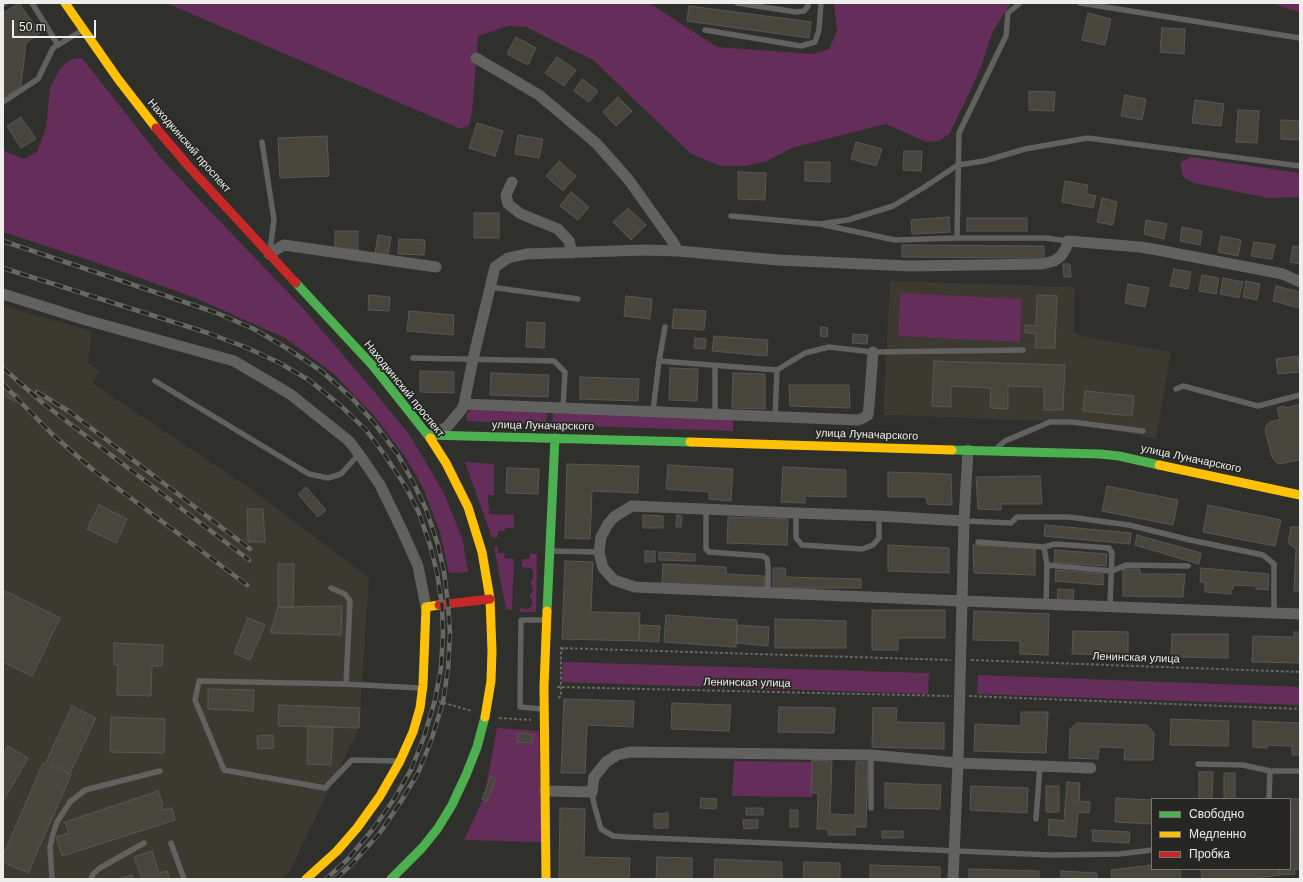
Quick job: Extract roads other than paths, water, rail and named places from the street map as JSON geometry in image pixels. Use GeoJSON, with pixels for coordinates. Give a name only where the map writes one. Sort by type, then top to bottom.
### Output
{"type":"FeatureCollection","features":[{"type":"Feature","properties":{"kind":"main road","name":"Находкинский проспект"},"geometry":{"type":"LineString","coordinates":[[65,3],[118,79],[153,125],[190,168],[373,366],[428,435],[446,464],[468,507],[482,552],[490,599],[492,651],[491,681],[486,713],[477,747],[452,805],[438,828],[422,848],[391,879]]}},
{"type":"Feature","properties":{"kind":"main road","name":"улица Луначарского"},"geometry":{"type":"LineString","coordinates":[[428,435],[1100,454],[1119,456],[1300,495]]}},
{"type":"Feature","properties":{"kind":"main road"},"geometry":{"type":"LineString","coordinates":[[546,879],[544,709],[546,620],[555,438]]}},
{"type":"Feature","properties":{"kind":"main road"},"geometry":{"type":"LineString","coordinates":[[306,879],[337,851],[358,828],[380,796],[400,761],[413,732],[420,708],[423,688],[426,607],[490,599]]}},
{"type":"Feature","properties":{"kind":"street"},"geometry":{"type":"LineString","coordinates":[[476,58],[539,95],[596,143],[628,179],[678,251]]}},
{"type":"Feature","properties":{"kind":"street"},"geometry":{"type":"LineString","coordinates":[[512,182],[506,196],[508,204],[521,214],[558,228],[569,241],[572,253]]}},
{"type":"Feature","properties":{"kind":"street"},"geometry":{"type":"LineString","coordinates":[[428,435],[447,427],[462,409],[464,404],[495,267],[508,258],[526,254],[644,250],[678,251],[778,260],[909,266],[1042,264],[1061,256],[1068,241],[1140,247],[1284,274],[1300,282]]}},
{"type":"Feature","properties":{"kind":"street"},"geometry":{"type":"LineString","coordinates":[[270,254],[284,245],[436,267]]}},
{"type":"Feature","properties":{"kind":"street"},"geometry":{"type":"LineString","coordinates":[[3,294],[86,320],[234,361],[290,394],[349,441],[380,485],[418,566],[426,607]]}},
{"type":"Feature","properties":{"kind":"street"},"geometry":{"type":"LineString","coordinates":[[464,404],[858,420],[868,415],[874,352]]}},
{"type":"Feature","properties":{"kind":"street"},"geometry":{"type":"LineString","coordinates":[[953,879],[963,601],[964,521],[968,450]]}},
{"type":"Feature","properties":{"kind":"street"},"geometry":{"type":"LineString","coordinates":[[964,521],[632,506],[614,517],[608,524],[601,537],[599,552],[603,568],[614,580],[635,587],[1300,614]]}},
{"type":"Feature","properties":{"kind":"street"},"geometry":{"type":"LineString","coordinates":[[545,791],[592,792],[594,777],[606,762],[617,755],[630,752],[871,755],[958,763],[1091,768]]}},
{"type":"Feature","properties":{"kind":"lane"},"geometry":{"type":"LineString","coordinates":[[32,3],[58,45]]}},
{"type":"Feature","properties":{"kind":"lane"},"geometry":{"type":"LineString","coordinates":[[737,3],[796,12],[804,11],[808,6],[808,3]]}},
{"type":"Feature","properties":{"kind":"lane"},"geometry":{"type":"LineString","coordinates":[[705,30],[801,46],[815,42],[819,30],[821,3]]}},
{"type":"Feature","properties":{"kind":"lane"},"geometry":{"type":"LineString","coordinates":[[957,238],[959,133],[1006,36],[1008,14],[1020,3]]}},
{"type":"Feature","properties":{"kind":"lane"},"geometry":{"type":"LineString","coordinates":[[1080,3],[1300,38]]}},
{"type":"Feature","properties":{"kind":"lane"},"geometry":{"type":"LineString","coordinates":[[3,102],[38,79],[53,48],[83,30]]}},
{"type":"Feature","properties":{"kind":"lane"},"geometry":{"type":"LineString","coordinates":[[820,224],[848,220],[893,206],[958,165],[984,161],[1025,148],[1088,138],[1300,166]]}},
{"type":"Feature","properties":{"kind":"lane"},"geometry":{"type":"LineString","coordinates":[[262,142],[274,220],[270,254]]}},
{"type":"Feature","properties":{"kind":"lane"},"geometry":{"type":"LineString","coordinates":[[731,216],[820,224],[895,240],[1045,238],[1068,241]]}},
{"type":"Feature","properties":{"kind":"lane"},"geometry":{"type":"LineString","coordinates":[[490,287],[578,299]]}},
{"type":"Feature","properties":{"kind":"lane"},"geometry":{"type":"LineString","coordinates":[[652,411],[659,361],[666,327]]}},
{"type":"Feature","properties":{"kind":"lane"},"geometry":{"type":"LineString","coordinates":[[659,361],[777,370],[805,353],[829,347],[874,352],[1023,350]]}},
{"type":"Feature","properties":{"kind":"lane"},"geometry":{"type":"LineString","coordinates":[[413,358],[554,361],[565,372],[563,408]]}},
{"type":"Feature","properties":{"kind":"lane"},"geometry":{"type":"LineString","coordinates":[[715,366],[715,413]]}},
{"type":"Feature","properties":{"kind":"lane"},"geometry":{"type":"LineString","coordinates":[[775,417],[777,370]]}},
{"type":"Feature","properties":{"kind":"lane"},"geometry":{"type":"LineString","coordinates":[[155,381],[309,474],[328,478],[341,474],[359,454]]}},
{"type":"Feature","properties":{"kind":"lane"},"geometry":{"type":"LineString","coordinates":[[1176,389],[1183,386],[1258,406],[1300,395]]}},
{"type":"Feature","properties":{"kind":"lane"},"geometry":{"type":"LineString","coordinates":[[993,451],[1005,441],[1050,422],[1072,422],[1143,431]]}},
{"type":"Feature","properties":{"kind":"lane"},"geometry":{"type":"LineString","coordinates":[[706,509],[706,549],[709,552],[763,556],[767,560],[768,566],[768,593]]}},
{"type":"Feature","properties":{"kind":"lane"},"geometry":{"type":"LineString","coordinates":[[796,514],[796,538],[802,545],[862,549],[873,545],[879,538],[879,516]]}},
{"type":"Feature","properties":{"kind":"lane"},"geometry":{"type":"LineString","coordinates":[[964,521],[1011,523],[1018,517],[1068,517],[1129,525],[1190,540],[1263,555],[1274,564],[1274,612]]}},
{"type":"Feature","properties":{"kind":"lane"},"geometry":{"type":"LineString","coordinates":[[978,542],[1044,546],[1055,544],[1109,548],[1112,553],[1110,606]]}},
{"type":"Feature","properties":{"kind":"lane"},"geometry":{"type":"LineString","coordinates":[[1044,546],[1047,565],[1046,604]]}},
{"type":"Feature","properties":{"kind":"lane"},"geometry":{"type":"LineString","coordinates":[[550,551],[599,552]]}},
{"type":"Feature","properties":{"kind":"lane"},"geometry":{"type":"LineString","coordinates":[[1047,565],[1112,571],[1126,565],[1188,566]]}},
{"type":"Feature","properties":{"kind":"lane"},"geometry":{"type":"LineString","coordinates":[[331,588],[345,594],[350,601],[346,684]]}},
{"type":"Feature","properties":{"kind":"lane"},"geometry":{"type":"LineString","coordinates":[[544,709],[520,707],[521,620],[546,620]]}},
{"type":"Feature","properties":{"kind":"lane"},"geometry":{"type":"LineString","coordinates":[[400,761],[352,760],[325,788],[224,770],[195,700],[199,681],[346,684],[423,688]]}},
{"type":"Feature","properties":{"kind":"lane"},"geometry":{"type":"LineString","coordinates":[[871,755],[871,808]]}},
{"type":"Feature","properties":{"kind":"lane"},"geometry":{"type":"LineString","coordinates":[[1198,764],[1243,765],[1270,771],[1300,771]]}},
{"type":"Feature","properties":{"kind":"lane"},"geometry":{"type":"LineString","coordinates":[[1036,819],[1040,766]]}},
{"type":"Feature","properties":{"kind":"lane"},"geometry":{"type":"LineString","coordinates":[[52,879],[50,847],[53,834],[57,822],[70,802],[85,790],[160,771]]}},
{"type":"Feature","properties":{"kind":"lane"},"geometry":{"type":"LineString","coordinates":[[1269,798],[1270,771]]}},
{"type":"Feature","properties":{"kind":"lane"},"geometry":{"type":"LineString","coordinates":[[592,792],[601,829],[613,836],[1059,855],[1120,854],[1151,850]]}},
{"type":"Feature","properties":{"kind":"lane"},"geometry":{"type":"LineString","coordinates":[[91,879],[93,874],[100,868],[144,843]]}},
{"type":"Feature","properties":{"kind":"lane"},"geometry":{"type":"LineString","coordinates":[[171,843],[184,879]]}},
{"type":"Feature","properties":{"kind":"railway"},"geometry":{"type":"LineString","coordinates":[[3,241],[217,313],[254,329],[320,370],[352,398],[375,424],[398,455],[413,482],[426,509],[438,545],[444,572],[450,634],[448,669],[443,702],[431,741],[418,773],[400,803],[379,834],[351,865],[335,879]]}},
{"type":"Feature","properties":{"kind":"railway"},"geometry":{"type":"LineString","coordinates":[[3,268],[208,333],[245,347],[278,362],[309,380],[341,406],[366,430],[406,487],[419,513],[430,545],[437,573],[442,605],[443,634],[441,668],[435,700],[424,737],[411,770],[394,799],[373,829],[347,860],[326,879]]}},
{"type":"Feature","properties":{"kind":"railway"},"geometry":{"type":"LineString","coordinates":[[3,368],[44,404],[249,560]]}},
{"type":"Feature","properties":{"kind":"railway"},"geometry":{"type":"LineString","coordinates":[[3,384],[52,434],[92,469],[247,585]]}},
{"type":"Feature","properties":{"kind":"railway"},"geometry":{"type":"LineString","coordinates":[[37,392],[70,412],[250,549]]}}]}
